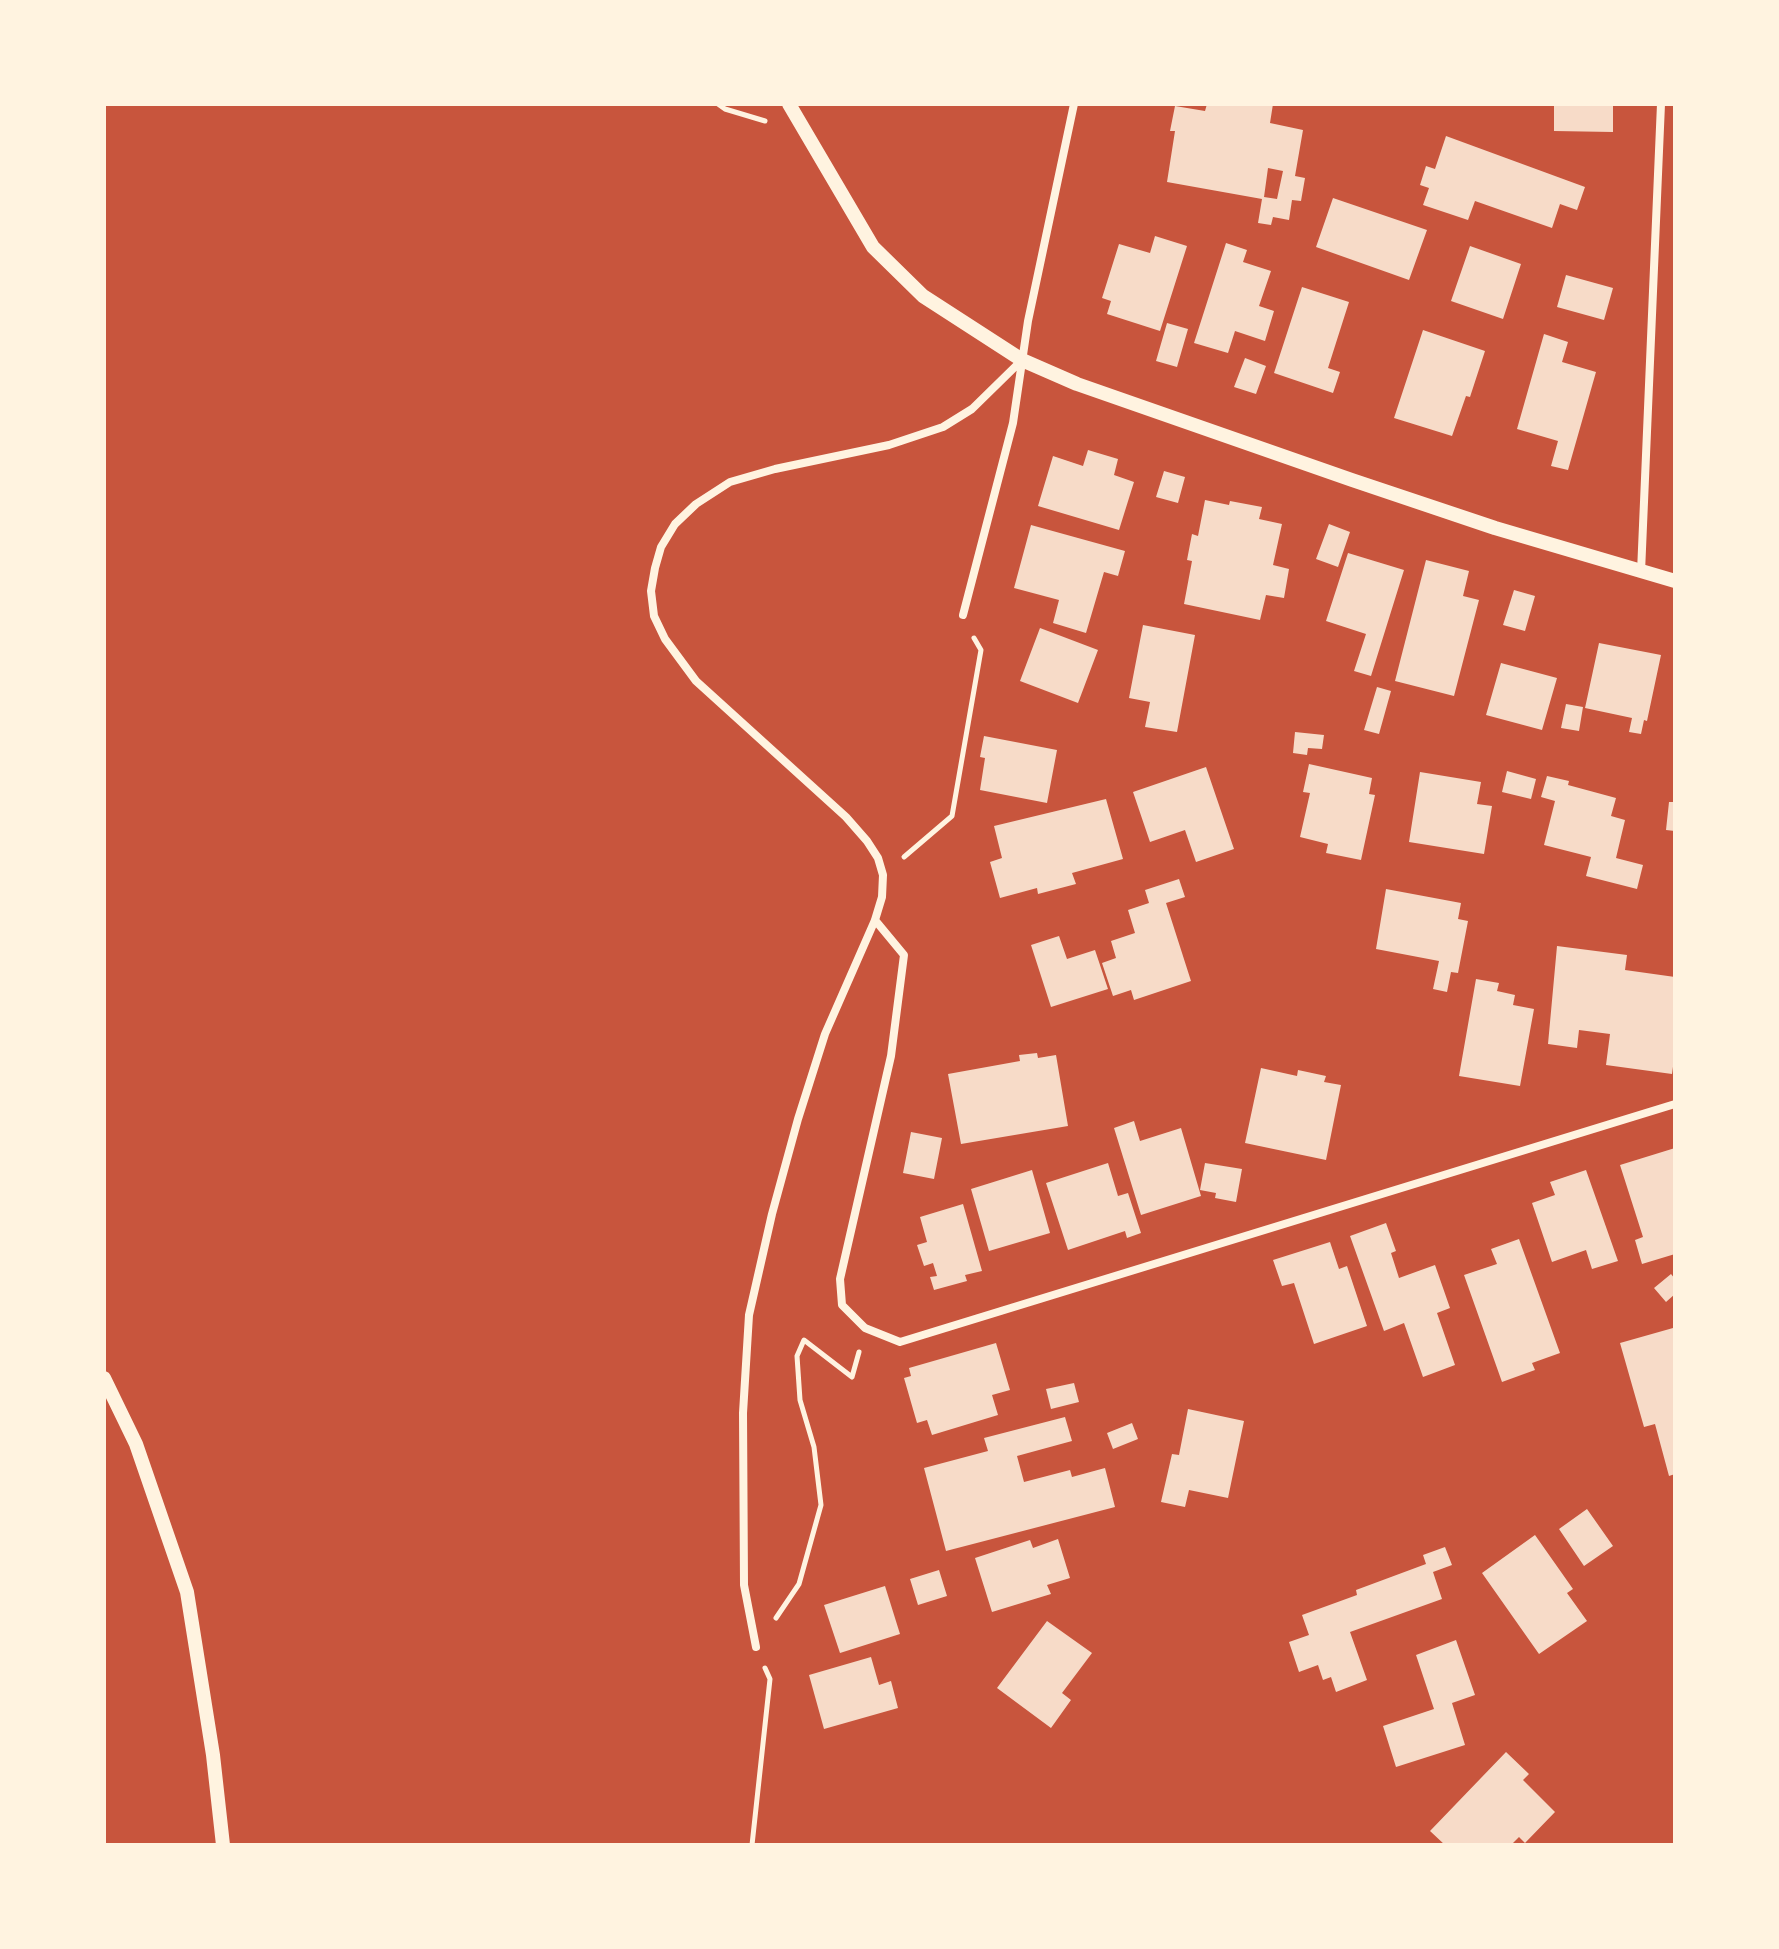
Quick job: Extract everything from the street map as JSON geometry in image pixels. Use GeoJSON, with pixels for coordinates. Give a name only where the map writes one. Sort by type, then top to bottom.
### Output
{"type":"FeatureCollection","features":[{"type":"Feature","properties":{"kind":"street"},"geometry":{"type":"LineString","coordinates":[[789,104],[873,247],[923,296],[1022,360],[1077,384],[1352,480],[1495,528],[1675,581]]}},
{"type":"Feature","properties":{"kind":"street"},"geometry":{"type":"LineString","coordinates":[[963,615],[1013,423],[1022,360],[1074,104]]}},
{"type":"Feature","properties":{"kind":"street"},"geometry":{"type":"LineString","coordinates":[[1641,573],[1661,104]]}},
{"type":"Feature","properties":{"kind":"street"},"geometry":{"type":"LineString","coordinates":[[756,1647],[744,1585],[743,1413],[749,1315],[772,1214],[825,1034],[875,920],[882,897],[883,875],[878,858],[846,817],[696,681],[665,639],[654,616],[651,591],[661,547],[675,524],[696,504],[730,482],[889,445],[943,427],[972,409],[1022,360]]}},
{"type":"Feature","properties":{"kind":"street"},"geometry":{"type":"LineString","coordinates":[[875,920],[904,955],[891,1056],[840,1279],[842,1305],[865,1328],[900,1342],[1675,1104]]}},
{"type":"Feature","properties":{"kind":"street"},"geometry":{"type":"LineString","coordinates":[[104,1378],[136,1444],[187,1592],[213,1755],[223,1845]]}},
{"type":"Feature","properties":{"kind":"path"},"geometry":{"type":"LineString","coordinates":[[718,104],[725,109],[804,132]]}},
{"type":"Feature","properties":{"kind":"path"},"geometry":{"type":"LineString","coordinates":[[883,875],[952,816],[981,650],[963,615]]}},
{"type":"Feature","properties":{"kind":"path"},"geometry":{"type":"LineString","coordinates":[[752,1845],[770,1679],[756,1647],[799,1584],[821,1505],[814,1447],[800,1400],[797,1356],[804,1340],[852,1377],[865,1328]]}},
{"type":"Feature","properties":{"kind":"building"},"geometry":{"type":"Polygon","coordinates":[[[1207,104],[1273,104],[1270,123],[1303,130],[1295,176],[1305,178],[1301,201],[1292,200],[1289,220],[1273,217],[1271,225],[1258,223],[1262,199],[1167,182],[1175,131],[1170,131],[1175,106],[1205,111],[1207,104]],[[1268,168],[1264,197],[1277,199],[1283,171],[1268,168]]]}},
{"type":"Feature","properties":{"kind":"building"},"geometry":{"type":"Polygon","coordinates":[[[1554,104],[1613,104],[1613,132],[1554,131],[1554,104]]]}},
{"type":"Feature","properties":{"kind":"building"},"geometry":{"type":"Polygon","coordinates":[[[1446,136],[1585,187],[1577,210],[1560,204],[1552,228],[1475,201],[1468,220],[1423,205],[1429,188],[1420,185],[1426,166],[1435,169],[1446,136]]]}},
{"type":"Feature","properties":{"kind":"building"},"geometry":{"type":"Polygon","coordinates":[[[1333,198],[1427,230],[1409,280],[1316,247],[1333,198]]]}},
{"type":"Feature","properties":{"kind":"building"},"geometry":{"type":"Polygon","coordinates":[[[1155,236],[1187,246],[1160,331],[1107,314],[1111,301],[1102,298],[1119,244],[1150,253],[1155,236]]]}},
{"type":"Feature","properties":{"kind":"building"},"geometry":{"type":"Polygon","coordinates":[[[1226,243],[1247,250],[1243,262],[1271,271],[1259,306],[1274,311],[1265,341],[1235,331],[1228,353],[1194,343],[1226,243]]]}},
{"type":"Feature","properties":{"kind":"building"},"geometry":{"type":"Polygon","coordinates":[[[1470,246],[1521,264],[1503,319],[1451,301],[1470,246]]]}},
{"type":"Feature","properties":{"kind":"building"},"geometry":{"type":"Polygon","coordinates":[[[1566,275],[1613,288],[1604,320],[1557,307],[1566,275]]]}},
{"type":"Feature","properties":{"kind":"building"},"geometry":{"type":"Polygon","coordinates":[[[1302,287],[1349,302],[1328,368],[1340,372],[1333,393],[1274,373],[1302,287]]]}},
{"type":"Feature","properties":{"kind":"building"},"geometry":{"type":"Polygon","coordinates":[[[1167,323],[1188,329],[1177,367],[1156,361],[1167,323]]]}},
{"type":"Feature","properties":{"kind":"building"},"geometry":{"type":"Polygon","coordinates":[[[1423,330],[1485,351],[1470,397],[1466,396],[1452,436],[1394,418],[1423,330]]]}},
{"type":"Feature","properties":{"kind":"building"},"geometry":{"type":"Polygon","coordinates":[[[1544,334],[1568,342],[1562,362],[1596,372],[1568,470],[1551,466],[1558,441],[1517,429],[1544,334]]]}},
{"type":"Feature","properties":{"kind":"building"},"geometry":{"type":"Polygon","coordinates":[[[1245,358],[1266,366],[1256,394],[1234,387],[1245,358]]]}},
{"type":"Feature","properties":{"kind":"building"},"geometry":{"type":"Polygon","coordinates":[[[1088,450],[1118,459],[1114,475],[1134,482],[1119,530],[1038,506],[1053,456],[1083,466],[1088,450]]]}},
{"type":"Feature","properties":{"kind":"building"},"geometry":{"type":"Polygon","coordinates":[[[1164,471],[1185,477],[1178,503],[1156,497],[1164,471]]]}},
{"type":"Feature","properties":{"kind":"building"},"geometry":{"type":"Polygon","coordinates":[[[1205,500],[1262,507],[1259,519],[1282,524],[1273,565],[1289,569],[1284,598],[1266,595],[1260,620],[1184,604],[1192,561],[1187,560],[1192,534],[1198,536],[1205,500]]]}},
{"type":"Feature","properties":{"kind":"building"},"geometry":{"type":"Polygon","coordinates":[[[1329,524],[1350,532],[1338,567],[1316,559],[1329,524]]]}},
{"type":"Feature","properties":{"kind":"building"},"geometry":{"type":"Polygon","coordinates":[[[1031,525],[1125,551],[1118,576],[1104,572],[1086,633],[1053,623],[1059,600],[1014,588],[1031,525]]]}},
{"type":"Feature","properties":{"kind":"building"},"geometry":{"type":"Polygon","coordinates":[[[1348,553],[1404,570],[1371,676],[1354,671],[1366,634],[1326,621],[1348,553]]]}},
{"type":"Feature","properties":{"kind":"building"},"geometry":{"type":"Polygon","coordinates":[[[1426,560],[1469,571],[1463,596],[1479,600],[1454,696],[1395,681],[1426,560]]]}},
{"type":"Feature","properties":{"kind":"building"},"geometry":{"type":"Polygon","coordinates":[[[1514,590],[1535,596],[1525,631],[1503,625],[1514,590]]]}},
{"type":"Feature","properties":{"kind":"building"},"geometry":{"type":"Polygon","coordinates":[[[1143,625],[1195,635],[1177,732],[1145,727],[1150,702],[1129,698],[1143,625]]]}},
{"type":"Feature","properties":{"kind":"building"},"geometry":{"type":"Polygon","coordinates":[[[1040,628],[1098,650],[1078,703],[1020,681],[1040,628]]]}},
{"type":"Feature","properties":{"kind":"building"},"geometry":{"type":"Polygon","coordinates":[[[1599,643],[1661,655],[1647,721],[1644,720],[1641,734],[1629,732],[1632,718],[1585,708],[1599,643]]]}},
{"type":"Feature","properties":{"kind":"building"},"geometry":{"type":"Polygon","coordinates":[[[1501,663],[1557,678],[1542,730],[1486,715],[1501,663]]]}},
{"type":"Feature","properties":{"kind":"building"},"geometry":{"type":"Polygon","coordinates":[[[1377,687],[1391,691],[1379,734],[1364,730],[1377,687]]]}},
{"type":"Feature","properties":{"kind":"building"},"geometry":{"type":"Polygon","coordinates":[[[1566,704],[1583,707],[1579,731],[1561,728],[1566,704]]]}},
{"type":"Feature","properties":{"kind":"building"},"geometry":{"type":"Polygon","coordinates":[[[1295,732],[1324,735],[1322,749],[1308,748],[1307,755],[1293,753],[1295,732]]]}},
{"type":"Feature","properties":{"kind":"building"},"geometry":{"type":"Polygon","coordinates":[[[984,736],[1057,750],[1047,803],[980,790],[985,758],[980,757],[984,736]]]}},
{"type":"Feature","properties":{"kind":"building"},"geometry":{"type":"Polygon","coordinates":[[[1309,764],[1372,778],[1369,794],[1375,795],[1361,860],[1326,853],[1328,844],[1300,837],[1310,793],[1303,792],[1309,764]]]}},
{"type":"Feature","properties":{"kind":"building"},"geometry":{"type":"Polygon","coordinates":[[[1206,767],[1234,849],[1196,862],[1185,830],[1150,842],[1133,792],[1206,767]]]}},
{"type":"Feature","properties":{"kind":"building"},"geometry":{"type":"Polygon","coordinates":[[[1507,771],[1536,779],[1531,799],[1502,792],[1507,771]]]}},
{"type":"Feature","properties":{"kind":"building"},"geometry":{"type":"Polygon","coordinates":[[[1420,772],[1481,782],[1477,804],[1492,806],[1484,854],[1409,842],[1420,772]]]}},
{"type":"Feature","properties":{"kind":"building"},"geometry":{"type":"Polygon","coordinates":[[[1547,776],[1616,798],[1611,816],[1625,820],[1616,858],[1643,865],[1637,889],[1586,876],[1591,857],[1544,845],[1555,801],[1541,797],[1547,776]]]}},
{"type":"Feature","properties":{"kind":"building"},"geometry":{"type":"Polygon","coordinates":[[[1106,799],[1123,859],[1072,873],[1076,884],[1038,894],[1037,888],[1000,898],[990,862],[1002,858],[994,826],[1106,799]]]}},
{"type":"Feature","properties":{"kind":"building"},"geometry":{"type":"Polygon","coordinates":[[[1669,802],[1675,802],[1675,831],[1666,830],[1669,802]]]}},
{"type":"Feature","properties":{"kind":"building"},"geometry":{"type":"Polygon","coordinates":[[[1179,879],[1185,897],[1166,903],[1191,981],[1134,1000],[1131,990],[1113,996],[1102,963],[1116,958],[1111,941],[1135,933],[1128,910],[1149,903],[1145,890],[1179,879]]]}},
{"type":"Feature","properties":{"kind":"building"},"geometry":{"type":"Polygon","coordinates":[[[1386,889],[1461,903],[1458,919],[1468,921],[1458,973],[1451,972],[1447,992],[1433,989],[1439,961],[1376,949],[1386,889]]]}},
{"type":"Feature","properties":{"kind":"building"},"geometry":{"type":"Polygon","coordinates":[[[1059,936],[1067,959],[1095,950],[1108,989],[1051,1007],[1031,945],[1059,936]]]}},
{"type":"Feature","properties":{"kind":"building"},"geometry":{"type":"Polygon","coordinates":[[[1557,946],[1627,955],[1625,970],[1675,977],[1672,1074],[1606,1065],[1610,1034],[1579,1030],[1577,1048],[1548,1044],[1557,946]]]}},
{"type":"Feature","properties":{"kind":"building"},"geometry":{"type":"Polygon","coordinates":[[[1476,979],[1499,983],[1497,991],[1515,995],[1513,1005],[1534,1009],[1520,1086],[1459,1076],[1476,979]]]}},
{"type":"Feature","properties":{"kind":"building"},"geometry":{"type":"Polygon","coordinates":[[[1037,1053],[1038,1058],[1056,1055],[1068,1126],[961,1144],[948,1074],[1020,1061],[1019,1055],[1037,1053]]]}},
{"type":"Feature","properties":{"kind":"building"},"geometry":{"type":"Polygon","coordinates":[[[1261,1068],[1297,1076],[1298,1070],[1326,1076],[1324,1082],[1341,1085],[1326,1160],[1245,1143],[1261,1068]]]}},
{"type":"Feature","properties":{"kind":"building"},"geometry":{"type":"Polygon","coordinates":[[[1134,1121],[1140,1141],[1181,1128],[1201,1196],[1141,1215],[1114,1128],[1134,1121]]]}},
{"type":"Feature","properties":{"kind":"building"},"geometry":{"type":"Polygon","coordinates":[[[911,1132],[942,1138],[934,1179],[903,1173],[911,1132]]]}},
{"type":"Feature","properties":{"kind":"building"},"geometry":{"type":"Polygon","coordinates":[[[1675,1148],[1675,1254],[1642,1264],[1635,1240],[1643,1237],[1620,1165],[1675,1148]]]}},
{"type":"Feature","properties":{"kind":"building"},"geometry":{"type":"Polygon","coordinates":[[[1108,1163],[1118,1196],[1128,1193],[1141,1233],[1127,1238],[1125,1231],[1068,1250],[1046,1183],[1108,1163]]]}},
{"type":"Feature","properties":{"kind":"building"},"geometry":{"type":"Polygon","coordinates":[[[1205,1163],[1242,1169],[1236,1202],[1215,1198],[1216,1193],[1200,1190],[1205,1163]]]}},
{"type":"Feature","properties":{"kind":"building"},"geometry":{"type":"Polygon","coordinates":[[[1032,1170],[1050,1233],[989,1251],[971,1189],[1032,1170]]]}},
{"type":"Feature","properties":{"kind":"building"},"geometry":{"type":"Polygon","coordinates":[[[1586,1170],[1618,1261],[1592,1269],[1586,1250],[1552,1262],[1532,1203],[1555,1195],[1550,1182],[1586,1170]]]}},
{"type":"Feature","properties":{"kind":"building"},"geometry":{"type":"Polygon","coordinates":[[[963,1204],[982,1271],[965,1275],[967,1281],[934,1290],[930,1277],[937,1276],[933,1263],[924,1266],[917,1245],[927,1242],[920,1217],[963,1204]]]}},
{"type":"Feature","properties":{"kind":"building"},"geometry":{"type":"Polygon","coordinates":[[[1386,1223],[1396,1251],[1391,1253],[1399,1278],[1435,1265],[1450,1308],[1437,1313],[1455,1365],[1423,1377],[1404,1323],[1384,1331],[1350,1236],[1386,1223]]]}},
{"type":"Feature","properties":{"kind":"building"},"geometry":{"type":"Polygon","coordinates":[[[1519,1239],[1560,1353],[1532,1363],[1535,1370],[1502,1382],[1464,1275],[1497,1264],[1491,1249],[1519,1239]]]}},
{"type":"Feature","properties":{"kind":"building"},"geometry":{"type":"Polygon","coordinates":[[[1330,1242],[1339,1269],[1347,1266],[1367,1326],[1314,1344],[1294,1283],[1282,1286],[1273,1260],[1330,1242]]]}},
{"type":"Feature","properties":{"kind":"building"},"geometry":{"type":"Polygon","coordinates":[[[1671,1274],[1675,1279],[1675,1294],[1666,1302],[1654,1288],[1671,1274]]]}},
{"type":"Feature","properties":{"kind":"building"},"geometry":{"type":"Polygon","coordinates":[[[1673,1328],[1675,1474],[1669,1476],[1655,1424],[1644,1427],[1620,1343],[1673,1328]]]}},
{"type":"Feature","properties":{"kind":"building"},"geometry":{"type":"Polygon","coordinates":[[[996,1343],[1010,1390],[992,1395],[998,1415],[932,1435],[927,1420],[917,1423],[904,1378],[911,1376],[909,1368],[996,1343]]]}},
{"type":"Feature","properties":{"kind":"building"},"geometry":{"type":"Polygon","coordinates":[[[1074,1383],[1079,1402],[1051,1409],[1046,1389],[1074,1383]]]}},
{"type":"Feature","properties":{"kind":"building"},"geometry":{"type":"Polygon","coordinates":[[[1188,1409],[1244,1421],[1228,1498],[1189,1490],[1185,1507],[1161,1502],[1172,1454],[1179,1455],[1188,1409]]]}},
{"type":"Feature","properties":{"kind":"building"},"geometry":{"type":"Polygon","coordinates":[[[1065,1417],[1072,1441],[1017,1456],[1024,1482],[1070,1470],[1072,1477],[1105,1468],[1115,1507],[946,1551],[924,1468],[988,1451],[984,1438],[1065,1417]]]}},
{"type":"Feature","properties":{"kind":"building"},"geometry":{"type":"Polygon","coordinates":[[[1132,1423],[1138,1439],[1113,1449],[1107,1433],[1132,1423]]]}},
{"type":"Feature","properties":{"kind":"building"},"geometry":{"type":"Polygon","coordinates":[[[1587,1509],[1613,1546],[1584,1566],[1559,1529],[1587,1509]]]}},
{"type":"Feature","properties":{"kind":"building"},"geometry":{"type":"Polygon","coordinates":[[[1535,1535],[1573,1589],[1567,1593],[1587,1621],[1539,1654],[1482,1573],[1535,1535]]]}},
{"type":"Feature","properties":{"kind":"building"},"geometry":{"type":"Polygon","coordinates":[[[1058,1539],[1070,1578],[1047,1585],[1051,1594],[992,1612],[975,1558],[1030,1540],[1033,1548],[1058,1539]]]}},
{"type":"Feature","properties":{"kind":"building"},"geometry":{"type":"Polygon","coordinates":[[[1445,1547],[1452,1565],[1433,1572],[1442,1599],[1350,1632],[1367,1680],[1336,1692],[1331,1677],[1323,1680],[1318,1665],[1299,1672],[1289,1642],[1309,1635],[1302,1615],[1357,1595],[1356,1590],[1426,1564],[1423,1555],[1445,1547]]]}},
{"type":"Feature","properties":{"kind":"building"},"geometry":{"type":"Polygon","coordinates":[[[939,1570],[947,1596],[918,1605],[910,1579],[939,1570]]]}},
{"type":"Feature","properties":{"kind":"building"},"geometry":{"type":"Polygon","coordinates":[[[885,1586],[900,1634],[840,1653],[824,1605],[885,1586]]]}},
{"type":"Feature","properties":{"kind":"building"},"geometry":{"type":"Polygon","coordinates":[[[1047,1621],[1092,1653],[1062,1693],[1071,1700],[1051,1728],[997,1688],[1047,1621]]]}},
{"type":"Feature","properties":{"kind":"building"},"geometry":{"type":"Polygon","coordinates":[[[1456,1640],[1475,1695],[1452,1703],[1465,1745],[1396,1767],[1383,1726],[1434,1709],[1416,1655],[1456,1640]]]}},
{"type":"Feature","properties":{"kind":"building"},"geometry":{"type":"Polygon","coordinates":[[[871,1657],[879,1685],[891,1681],[898,1708],[824,1729],[809,1675],[871,1657]]]}},
{"type":"Feature","properties":{"kind":"building"},"geometry":{"type":"Polygon","coordinates":[[[1506,1752],[1529,1774],[1523,1780],[1555,1812],[1525,1843],[1519,1837],[1511,1845],[1445,1845],[1430,1831],[1506,1752]]]}}]}
